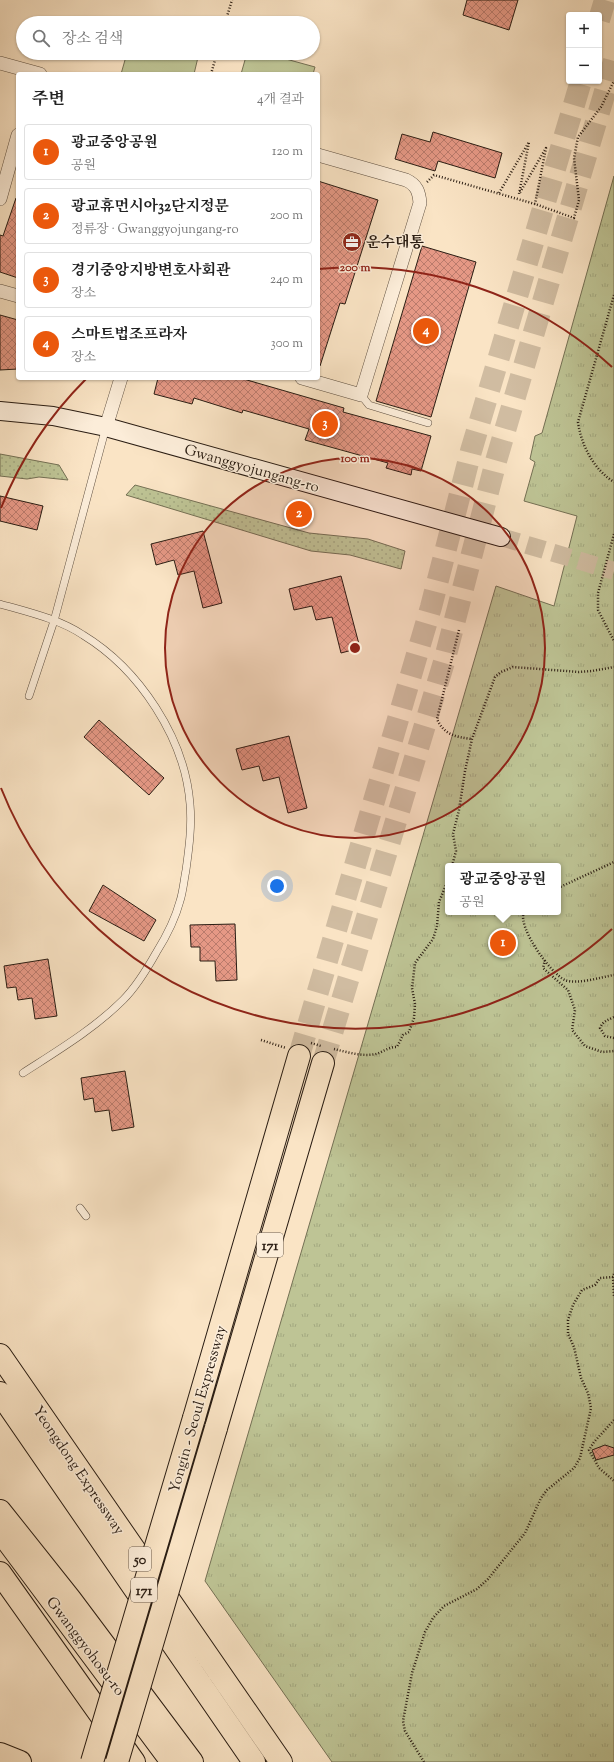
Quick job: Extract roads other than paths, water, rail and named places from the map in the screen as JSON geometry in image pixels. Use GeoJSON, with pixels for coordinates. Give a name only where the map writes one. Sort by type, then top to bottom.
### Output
{"type":"FeatureCollection","features":[{"type":"Feature","properties":{"kind":"highway","name":"Yongin - Seoul Expressway"},"geometry":{"type":"LineString","coordinates":[[92,1762],[194,1418],[298,1049]]}},
{"type":"Feature","properties":{"kind":"highway","name":"Yongin - Seoul Expressway"},"geometry":{"type":"LineString","coordinates":[[117,1762],[323,1063]]}},
{"type":"Feature","properties":{"kind":"highway","name":"Yeongdong Expressway"},"geometry":{"type":"LineString","coordinates":[[0,1355],[281,1762]]}},
{"type":"Feature","properties":{"kind":"highway","name":"Yeongdong Expressway"},"geometry":{"type":"LineString","coordinates":[[0,1394],[254,1762]]}},
{"type":"Feature","properties":{"kind":"highway"},"geometry":{"type":"LineString","coordinates":[[0,1511],[70,1599],[192,1762]]}},
{"type":"Feature","properties":{"kind":"highway","name":"Gwanggyohosu-ro"},"geometry":{"type":"LineString","coordinates":[[0,1531],[172,1762]]}},
{"type":"Feature","properties":{"kind":"highway","name":"Gwanggyohosu-ro"},"geometry":{"type":"LineString","coordinates":[[0,1573],[134,1762]]}},
{"type":"Feature","properties":{"kind":"highway"},"geometry":{"type":"LineString","coordinates":[[0,1754],[20,1762]]}},
{"type":"Feature","properties":{"kind":"main road","name":"Gwanggyojungang-ro"},"geometry":{"type":"LineString","coordinates":[[0,411],[53,416],[106,427],[501,537]]}},
{"type":"Feature","properties":{"kind":"street"},"geometry":{"type":"LineString","coordinates":[[0,63],[30,72]]}},
{"type":"Feature","properties":{"kind":"street"},"geometry":{"type":"LineString","coordinates":[[0,195],[16,142]]}},
{"type":"Feature","properties":{"kind":"street"},"geometry":{"type":"LineString","coordinates":[[309,380],[362,395],[420,203],[418,190],[414,184],[396,176],[320,156]]}},
{"type":"Feature","properties":{"kind":"street"},"geometry":{"type":"LineString","coordinates":[[0,291],[16,295]]}},
{"type":"Feature","properties":{"kind":"street"},"geometry":{"type":"LineString","coordinates":[[106,427],[120,380]]}},
{"type":"Feature","properties":{"kind":"lane"},"geometry":{"type":"LineString","coordinates":[[362,395],[368,405],[428,423]]}},
{"type":"Feature","properties":{"kind":"lane"},"geometry":{"type":"LineString","coordinates":[[29,696],[54,621],[106,427]]}},
{"type":"Feature","properties":{"kind":"lane"},"geometry":{"type":"LineString","coordinates":[[0,604],[54,621],[83,634],[111,655],[130,673],[152,701],[175,745],[190,802],[191,827],[181,901],[170,930],[149,966],[124,999],[82,1033],[23,1073]]}},
{"type":"Feature","properties":{"kind":"lane"},"geometry":{"type":"LineString","coordinates":[[80,1208],[86,1216]]}},
{"type":"Feature","properties":{"kind":"tunnel"},"geometry":{"type":"LineString","coordinates":[[601,12],[605,0]]}},
{"type":"Feature","properties":{"kind":"tunnel"},"geometry":{"type":"LineString","coordinates":[[323,1063],[444,662],[496,461],[614,61]]}},
{"type":"Feature","properties":{"kind":"tunnel"},"geometry":{"type":"LineString","coordinates":[[299,1056],[431,607],[471,451],[580,84]]}},
{"type":"Feature","properties":{"kind":"tunnel"},"geometry":{"type":"LineString","coordinates":[[501,537],[614,571]]}},
{"type":"Feature","properties":{"kind":"place","name":"운수대통"},"geometry":{"type":"Point","coordinates":[352,242]}},
{"type":"Feature","properties":{"kind":"place","name":"스마트법조프라자"},"geometry":{"type":"Point","coordinates":[426,331]}},
{"type":"Feature","properties":{"kind":"place","name":"경기중앙지방변호사회관"},"geometry":{"type":"Point","coordinates":[325,424]}},
{"type":"Feature","properties":{"kind":"place","name":"광교휴먼시아32단지정문"},"geometry":{"type":"Point","coordinates":[299,514]}},
{"type":"Feature","properties":{"kind":"place","name":"광교중앙공원"},"geometry":{"type":"Point","coordinates":[503,943]}}]}
